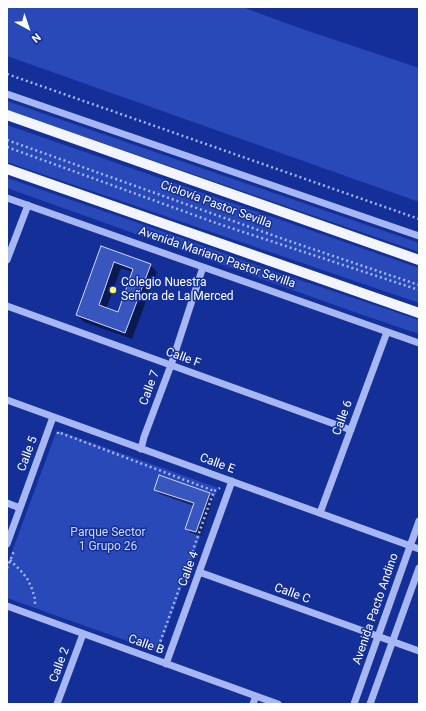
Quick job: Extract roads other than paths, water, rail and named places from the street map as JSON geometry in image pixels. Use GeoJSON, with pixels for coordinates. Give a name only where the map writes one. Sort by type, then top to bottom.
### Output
{"type":"FeatureCollection","features":[{"type":"Feature","properties":{"kind":"main road"},"geometry":{"type":"LineString","coordinates":[[7,115],[419,260]]}},
{"type":"Feature","properties":{"kind":"main road","name":"Avenida Mariano Pastor Sevilla"},"geometry":{"type":"LineString","coordinates":[[7,169],[419,313]]}},
{"type":"Feature","properties":{"kind":"street"},"geometry":{"type":"LineString","coordinates":[[7,94],[419,236]]}},
{"type":"Feature","properties":{"kind":"street","name":"Avenida Mariano Pastor Sevilla"},"geometry":{"type":"LineString","coordinates":[[7,198],[419,343]]}},
{"type":"Feature","properties":{"kind":"street"},"geometry":{"type":"LineString","coordinates":[[7,260],[28,205]]}},
{"type":"Feature","properties":{"kind":"street","name":"Calle 7"},"geometry":{"type":"LineString","coordinates":[[141,448],[171,365],[202,267]]}},
{"type":"Feature","properties":{"kind":"street","name":"Calle F"},"geometry":{"type":"LineString","coordinates":[[7,306],[351,430]]}},
{"type":"Feature","properties":{"kind":"street","name":"Calle 6"},"geometry":{"type":"LineString","coordinates":[[320,513],[387,332]]}},
{"type":"Feature","properties":{"kind":"street","name":"Calle E"},"geometry":{"type":"LineString","coordinates":[[7,400],[419,549]]}},
{"type":"Feature","properties":{"kind":"street","name":"Calle 5"},"geometry":{"type":"LineString","coordinates":[[7,544],[53,417]]}},
{"type":"Feature","properties":{"kind":"street","name":"Calle 4"},"geometry":{"type":"LineString","coordinates":[[166,664],[232,482]]}},
{"type":"Feature","properties":{"kind":"street"},"geometry":{"type":"LineString","coordinates":[[7,504],[20,508]]}},
{"type":"Feature","properties":{"kind":"street","name":"Avenida Pacto Andino"},"geometry":{"type":"LineString","coordinates":[[354,704],[419,521]]}},
{"type":"Feature","properties":{"kind":"street"},"geometry":{"type":"LineString","coordinates":[[370,704],[419,568]]}},
{"type":"Feature","properties":{"kind":"street","name":"Calle C"},"geometry":{"type":"LineString","coordinates":[[199,572],[419,650]]}},
{"type":"Feature","properties":{"kind":"street","name":"Calle B"},"geometry":{"type":"LineString","coordinates":[[7,606],[278,704]]}},
{"type":"Feature","properties":{"kind":"street","name":"Calle 2"},"geometry":{"type":"LineString","coordinates":[[57,704],[83,634]]}},
{"type":"Feature","properties":{"kind":"street"},"geometry":{"type":"LineString","coordinates":[[253,704],[256,696]]}},
{"type":"Feature","properties":{"kind":"place","name":"Colegio Nuestra Señora de La Merced"},"geometry":{"type":"Point","coordinates":[113,290]}},
{"type":"Feature","properties":{"kind":"park label","name":"Parque Sector 1 Grupo 26"},"geometry":{"type":"Point","coordinates":[108,540]}}]}
